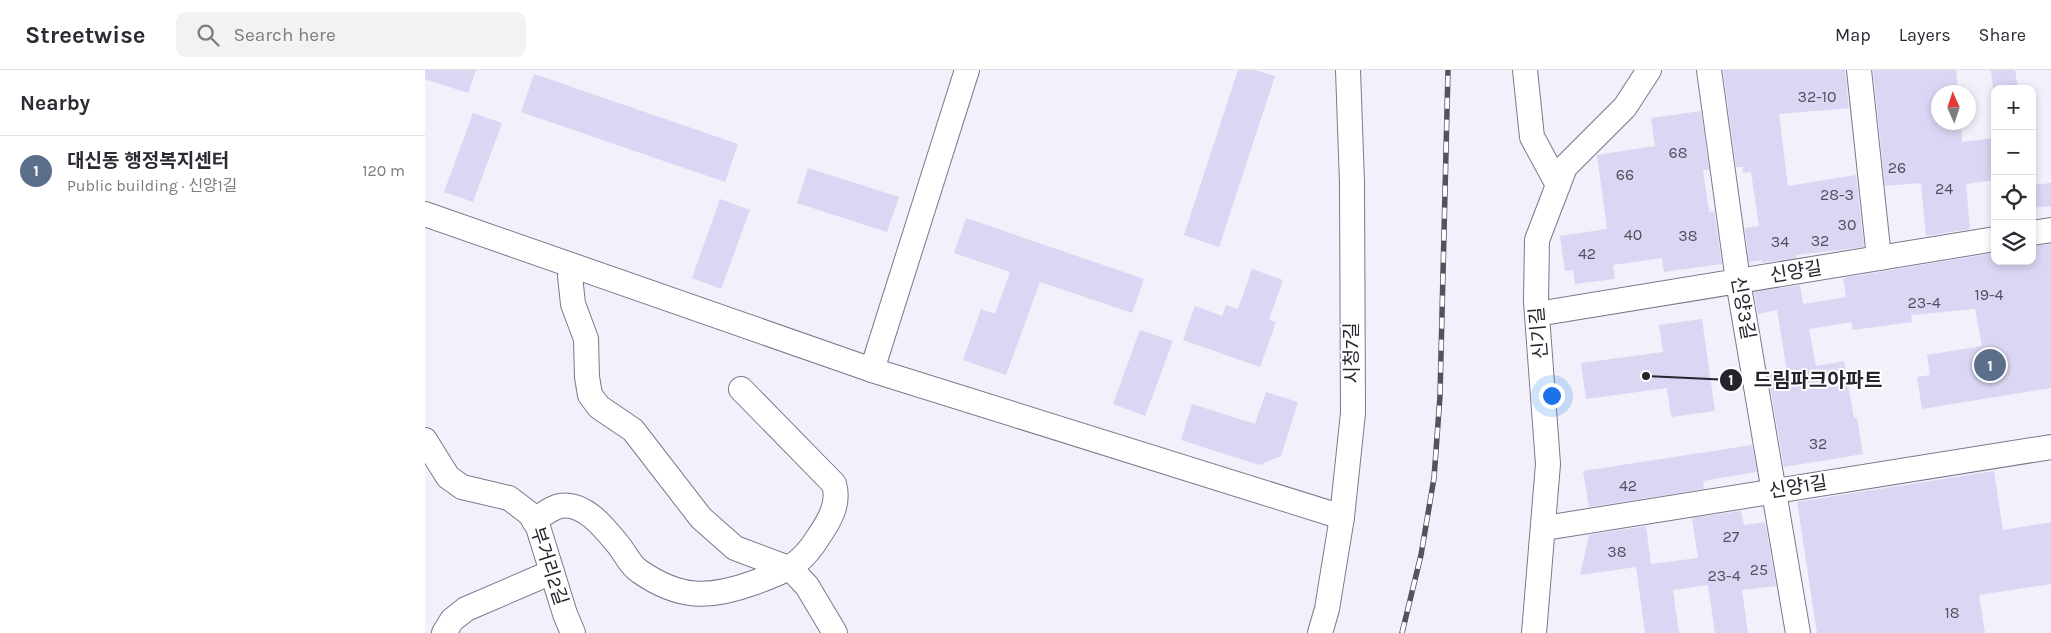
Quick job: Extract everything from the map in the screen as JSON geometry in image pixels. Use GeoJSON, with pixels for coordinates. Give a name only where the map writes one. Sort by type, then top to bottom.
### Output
{"type":"FeatureCollection","features":[{"type":"Feature","properties":{"kind":"street"},"geometry":{"type":"LineString","coordinates":[[872,370],[967,70]]}},
{"type":"Feature","properties":{"kind":"street","name":"시청7길"},"geometry":{"type":"LineString","coordinates":[[1320,633],[1327,609],[1342,517],[1353,412],[1352,183],[1348,70]]}},
{"type":"Feature","properties":{"kind":"street"},"geometry":{"type":"LineString","coordinates":[[1525,70],[1532,137],[1558,185]]}},
{"type":"Feature","properties":{"kind":"street","name":"신기길"},"geometry":{"type":"LineString","coordinates":[[1534,633],[1545,528],[1548,464],[1537,314],[1537,240],[1565,167],[1625,106],[1649,70]]}},
{"type":"Feature","properties":{"kind":"street","name":"신양3길"},"geometry":{"type":"LineString","coordinates":[[1709,70],[1738,281],[1797,633]]}},
{"type":"Feature","properties":{"kind":"street"},"geometry":{"type":"LineString","coordinates":[[1859,70],[1879,258]]}},
{"type":"Feature","properties":{"kind":"street"},"geometry":{"type":"LineString","coordinates":[[425,214],[872,370],[1342,517]]}},
{"type":"Feature","properties":{"kind":"street"},"geometry":{"type":"LineString","coordinates":[[2036,232],[2051,230]]}},
{"type":"Feature","properties":{"kind":"street","name":"신양길"},"geometry":{"type":"LineString","coordinates":[[1537,314],[1991,240]]}},
{"type":"Feature","properties":{"kind":"street"},"geometry":{"type":"LineString","coordinates":[[570,276],[573,304],[586,339],[587,378],[591,395],[599,407],[633,430],[701,518],[735,548],[791,569],[807,586],[835,633]]}},
{"type":"Feature","properties":{"kind":"street"},"geometry":{"type":"LineString","coordinates":[[534,521],[561,506],[577,507],[590,516],[619,547],[637,570],[675,591],[705,595],[736,589],[791,569],[808,552],[824,529],[835,506],[837,495],[834,484],[741,389]]}},
{"type":"Feature","properties":{"kind":"street","name":"부거리2길"},"geometry":{"type":"LineString","coordinates":[[425,440],[448,477],[462,487],[509,498],[530,514],[573,633]]}},
{"type":"Feature","properties":{"kind":"street","name":"신양1길"},"geometry":{"type":"LineString","coordinates":[[1545,528],[2051,447]]}},
{"type":"Feature","properties":{"kind":"street"},"geometry":{"type":"LineString","coordinates":[[444,633],[451,620],[466,609],[552,572]]}},
{"type":"Feature","properties":{"kind":"building"},"geometry":{"type":"Polygon","coordinates":[[[425,70],[476,70],[468,93],[425,79],[425,70]]]}},
{"type":"Feature","properties":{"kind":"building"},"geometry":{"type":"Polygon","coordinates":[[[1238,70],[1255,70],[1275,76],[1219,247],[1184,235],[1238,70]]]}},
{"type":"Feature","properties":{"kind":"building"},"geometry":{"type":"Polygon","coordinates":[[[1723,70],[1845,70],[1849,108],[1779,114],[1788,186],[1856,175],[1864,247],[1797,255],[1796,258],[1761,263],[1763,260],[1749,262],[1745,228],[1759,226],[1751,172],[1743,173],[1743,167],[1736,167],[1723,70]]]}},
{"type":"Feature","properties":{"kind":"building"},"geometry":{"type":"Polygon","coordinates":[[[1873,70],[1956,70],[1957,85],[1931,85],[1931,130],[1961,130],[1962,142],[1991,138],[1991,181],[1966,184],[1970,229],[1926,236],[1921,183],[1885,186],[1873,70]]]}},
{"type":"Feature","properties":{"kind":"building"},"geometry":{"type":"Polygon","coordinates":[[[1991,70],[2015,70],[2017,85],[1993,85],[1991,70]]]}},
{"type":"Feature","properties":{"kind":"building"},"geometry":{"type":"Polygon","coordinates":[[[534,74],[738,144],[725,182],[521,112],[534,74]]]}},
{"type":"Feature","properties":{"kind":"building"},"geometry":{"type":"Polygon","coordinates":[[[1701,111],[1709,170],[1703,170],[1709,212],[1714,211],[1722,264],[1664,272],[1662,258],[1613,265],[1615,279],[1575,284],[1573,270],[1565,271],[1560,236],[1607,229],[1597,155],[1655,146],[1651,118],[1701,111]]]}},
{"type":"Feature","properties":{"kind":"building"},"geometry":{"type":"Polygon","coordinates":[[[473,113],[502,123],[473,202],[444,192],[473,113]]]}},
{"type":"Feature","properties":{"kind":"building"},"geometry":{"type":"Polygon","coordinates":[[[808,168],[899,197],[887,232],[797,203],[808,168]]]}},
{"type":"Feature","properties":{"kind":"building"},"geometry":{"type":"Polygon","coordinates":[[[2051,183],[2051,206],[2036,208],[2036,185],[2051,183]]]}},
{"type":"Feature","properties":{"kind":"building"},"geometry":{"type":"Polygon","coordinates":[[[720,199],[750,210],[721,289],[692,278],[720,199]]]}},
{"type":"Feature","properties":{"kind":"building"},"geometry":{"type":"Polygon","coordinates":[[[966,218],[1144,279],[1132,313],[1040,282],[1006,375],[963,360],[981,309],[995,314],[1010,272],[954,253],[966,218]]]}},
{"type":"Feature","properties":{"kind":"building"},"geometry":{"type":"Polygon","coordinates":[[[2051,244],[2051,388],[1922,409],[1917,377],[1930,375],[1927,355],[1982,346],[1975,309],[1911,315],[1912,322],[1853,330],[1851,322],[1809,329],[1816,366],[1844,361],[1854,418],[1857,418],[1863,454],[1784,467],[1768,374],[1787,371],[1777,310],[1758,314],[1754,292],[1800,285],[1803,304],[1846,297],[1843,278],[1991,253],[1991,265],[2036,265],[2036,246],[2051,244]]]}},
{"type":"Feature","properties":{"kind":"building"},"geometry":{"type":"Polygon","coordinates":[[[1252,269],[1283,280],[1269,320],[1276,322],[1260,367],[1183,340],[1195,306],[1222,316],[1226,305],[1238,309],[1252,269]]]}},
{"type":"Feature","properties":{"kind":"building"},"geometry":{"type":"Polygon","coordinates":[[[1702,319],[1715,411],[1671,417],[1667,388],[1586,399],[1581,363],[1663,352],[1659,325],[1702,319]]]}},
{"type":"Feature","properties":{"kind":"building"},"geometry":{"type":"Polygon","coordinates":[[[1140,330],[1173,341],[1145,416],[1113,404],[1140,330]]]}},
{"type":"Feature","properties":{"kind":"building"},"geometry":{"type":"Polygon","coordinates":[[[1266,392],[1298,402],[1281,456],[1259,465],[1181,440],[1192,404],[1255,424],[1266,392]]]}},
{"type":"Feature","properties":{"kind":"building"},"geometry":{"type":"Polygon","coordinates":[[[1752,445],[1757,472],[1703,481],[1704,489],[1589,507],[1583,471],[1752,445]]]}},
{"type":"Feature","properties":{"kind":"building"},"geometry":{"type":"Polygon","coordinates":[[[1994,471],[2003,530],[2051,522],[2051,584],[1979,595],[1985,633],[1817,633],[1797,502],[1994,471]]]}},
{"type":"Feature","properties":{"kind":"building"},"geometry":{"type":"Polygon","coordinates":[[[1741,511],[1744,525],[1765,522],[1776,586],[1742,590],[1748,633],[1715,633],[1708,585],[1673,590],[1679,633],[1645,633],[1636,567],[1580,575],[1589,535],[1646,526],[1651,564],[1698,558],[1692,518],[1741,511]]]}},
{"type":"Feature","properties":{"kind":"railway"},"geometry":{"type":"LineString","coordinates":[[1402,633],[1421,555],[1434,478],[1440,396],[1448,70]]}},
{"type":"Feature","properties":{"kind":"place","name":"대신동 행정복지센터"},"geometry":{"type":"Point","coordinates":[1990,365]}},
{"type":"Feature","properties":{"kind":"place","name":"드림파크아파트"},"geometry":{"type":"Point","coordinates":[1646,376]}}]}
